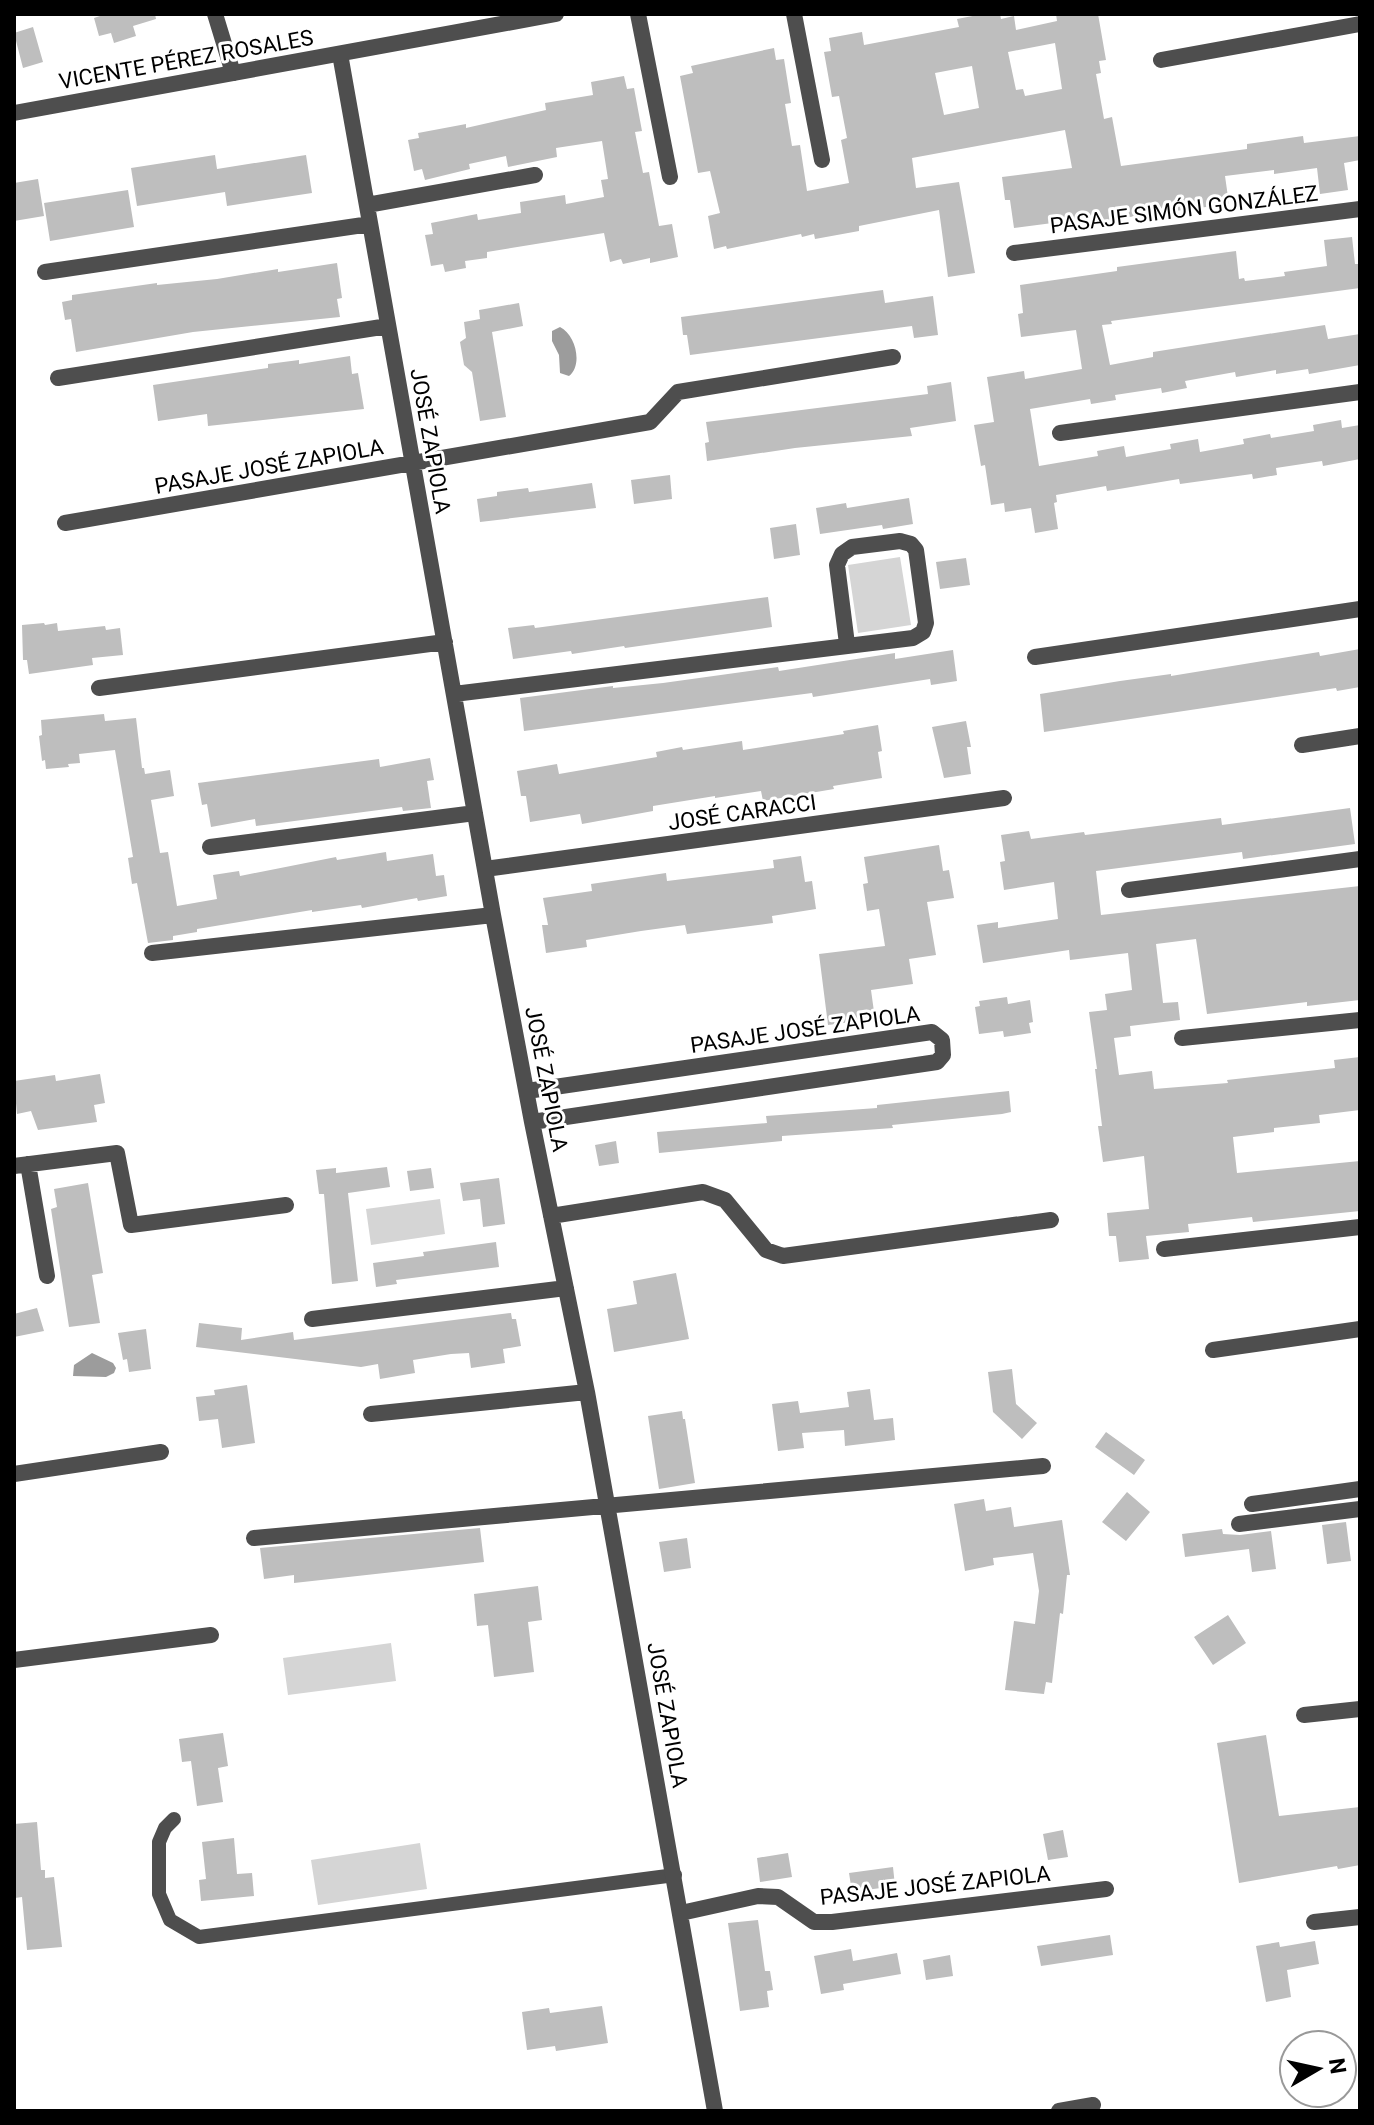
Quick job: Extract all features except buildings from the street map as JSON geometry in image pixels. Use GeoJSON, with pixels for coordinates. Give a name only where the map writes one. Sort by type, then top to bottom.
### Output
{"type":"FeatureCollection","features":[{"type":"Feature","properties":{"kind":"street"},"geometry":{"type":"LineString","coordinates":[[215,14],[233,73]]}},
{"type":"Feature","properties":{"kind":"street","name":"VICENTE PÉREZ ROSALES"},"geometry":{"type":"LineString","coordinates":[[14,113],[340,54],[512,18],[556,14]]}},
{"type":"Feature","properties":{"kind":"street"},"geometry":{"type":"LineString","coordinates":[[638,14],[670,177]]}},
{"type":"Feature","properties":{"kind":"street"},"geometry":{"type":"LineString","coordinates":[[794,14],[822,160]]}},
{"type":"Feature","properties":{"kind":"street"},"geometry":{"type":"LineString","coordinates":[[1161,60],[1360,24]]}},
{"type":"Feature","properties":{"kind":"street","name":"JOSÉ ZAPIOLA"},"geometry":{"type":"LineString","coordinates":[[340,54],[493,915],[587,1392],[715,2111]]}},
{"type":"Feature","properties":{"kind":"street"},"geometry":{"type":"LineString","coordinates":[[367,205],[535,175]]}},
{"type":"Feature","properties":{"kind":"street","name":"PASAJE SIMÓN GONZÁLEZ"},"geometry":{"type":"LineString","coordinates":[[1014,253],[1360,209]]}},
{"type":"Feature","properties":{"kind":"street"},"geometry":{"type":"LineString","coordinates":[[45,272],[370,224]]}},
{"type":"Feature","properties":{"kind":"street"},"geometry":{"type":"LineString","coordinates":[[58,378],[388,326]]}},
{"type":"Feature","properties":{"kind":"street","name":"PASAJE JOSÉ ZAPIOLA"},"geometry":{"type":"LineString","coordinates":[[65,523],[650,422],[678,392],[893,357]]}},
{"type":"Feature","properties":{"kind":"street"},"geometry":{"type":"LineString","coordinates":[[1060,433],[1360,392]]}},
{"type":"Feature","properties":{"kind":"street"},"geometry":{"type":"LineString","coordinates":[[454,694],[913,638],[923,632],[926,623],[916,550],[911,544],[900,541],[852,547],[842,554],[837,565],[847,644]]}},
{"type":"Feature","properties":{"kind":"street"},"geometry":{"type":"LineString","coordinates":[[1035,657],[1360,609]]}},
{"type":"Feature","properties":{"kind":"street"},"geometry":{"type":"LineString","coordinates":[[99,688],[445,642]]}},
{"type":"Feature","properties":{"kind":"street"},"geometry":{"type":"LineString","coordinates":[[1302,745],[1360,736]]}},
{"type":"Feature","properties":{"kind":"street","name":"JOSÉ CARACCI"},"geometry":{"type":"LineString","coordinates":[[485,869],[1004,798]]}},
{"type":"Feature","properties":{"kind":"street"},"geometry":{"type":"LineString","coordinates":[[210,847],[475,813]]}},
{"type":"Feature","properties":{"kind":"street"},"geometry":{"type":"LineString","coordinates":[[1129,890],[1360,859]]}},
{"type":"Feature","properties":{"kind":"street"},"geometry":{"type":"LineString","coordinates":[[152,953],[493,915]]}},
{"type":"Feature","properties":{"kind":"street"},"geometry":{"type":"LineString","coordinates":[[1182,1038],[1360,1020]]}},
{"type":"Feature","properties":{"kind":"street","name":"PASAJE JOSÉ ZAPIOLA"},"geometry":{"type":"LineString","coordinates":[[527,1091],[932,1032],[942,1040],[943,1055],[937,1062],[532,1122]]}},
{"type":"Feature","properties":{"kind":"street"},"geometry":{"type":"LineString","coordinates":[[47,1276],[21,1165],[117,1153],[131,1225],[286,1205]]}},
{"type":"Feature","properties":{"kind":"street"},"geometry":{"type":"LineString","coordinates":[[551,1216],[703,1192],[725,1200],[766,1250],[783,1256],[1051,1220]]}},
{"type":"Feature","properties":{"kind":"street"},"geometry":{"type":"LineString","coordinates":[[1164,1249],[1360,1227]]}},
{"type":"Feature","properties":{"kind":"street"},"geometry":{"type":"LineString","coordinates":[[312,1319],[566,1288]]}},
{"type":"Feature","properties":{"kind":"street"},"geometry":{"type":"LineString","coordinates":[[1213,1350],[1360,1329]]}},
{"type":"Feature","properties":{"kind":"street"},"geometry":{"type":"LineString","coordinates":[[371,1414],[587,1392]]}},
{"type":"Feature","properties":{"kind":"street"},"geometry":{"type":"LineString","coordinates":[[14,1474],[161,1452]]}},
{"type":"Feature","properties":{"kind":"street"},"geometry":{"type":"LineString","coordinates":[[254,1538],[1043,1466]]}},
{"type":"Feature","properties":{"kind":"street"},"geometry":{"type":"LineString","coordinates":[[1252,1504],[1360,1489]]}},
{"type":"Feature","properties":{"kind":"street"},"geometry":{"type":"LineString","coordinates":[[1239,1524],[1360,1509]]}},
{"type":"Feature","properties":{"kind":"street"},"geometry":{"type":"LineString","coordinates":[[14,1660],[211,1635]]}},
{"type":"Feature","properties":{"kind":"street"},"geometry":{"type":"LineString","coordinates":[[1304,1715],[1360,1709]]}},
{"type":"Feature","properties":{"kind":"street","name":"PASAJE JOSÉ ZAPIOLA"},"geometry":{"type":"LineString","coordinates":[[681,1913],[758,1896],[778,1897],[814,1922],[832,1922],[1106,1889]]}},
{"type":"Feature","properties":{"kind":"street"},"geometry":{"type":"LineString","coordinates":[[1314,1922],[1360,1917]]}},
{"type":"Feature","properties":{"kind":"street"},"geometry":{"type":"LineString","coordinates":[[1059,2111],[1093,2105]]}},
{"type":"Feature","properties":{"kind":"lane"},"geometry":{"type":"LineString","coordinates":[[174,1819],[165,1828],[159,1842],[159,1894],[170,1920],[199,1937],[675,1875]]}},
{"type":"Feature","properties":{"kind":"shaded area"},"geometry":{"type":"Polygon","coordinates":[[[560,327],[570,336],[576,350],[576,365],[569,376],[560,373],[559,355],[552,341],[552,331],[560,327]]]}},
{"type":"Feature","properties":{"kind":"shaded area"},"geometry":{"type":"Polygon","coordinates":[[[900,557],[911,625],[858,633],[848,565],[900,557]]]}},
{"type":"Feature","properties":{"kind":"shaded area"},"geometry":{"type":"Polygon","coordinates":[[[440,1199],[445,1234],[371,1245],[366,1209],[440,1199]]]}},
{"type":"Feature","properties":{"kind":"shaded area"},"geometry":{"type":"Polygon","coordinates":[[[92,1353],[113,1363],[116,1368],[114,1373],[106,1377],[73,1376],[74,1365],[92,1353]]]}},
{"type":"Feature","properties":{"kind":"shaded area"},"geometry":{"type":"Polygon","coordinates":[[[391,1643],[396,1681],[288,1695],[283,1658],[391,1643]]]}},
{"type":"Feature","properties":{"kind":"shaded area"},"geometry":{"type":"Polygon","coordinates":[[[420,1843],[427,1889],[318,1905],[311,1860],[420,1843]]]}}]}
